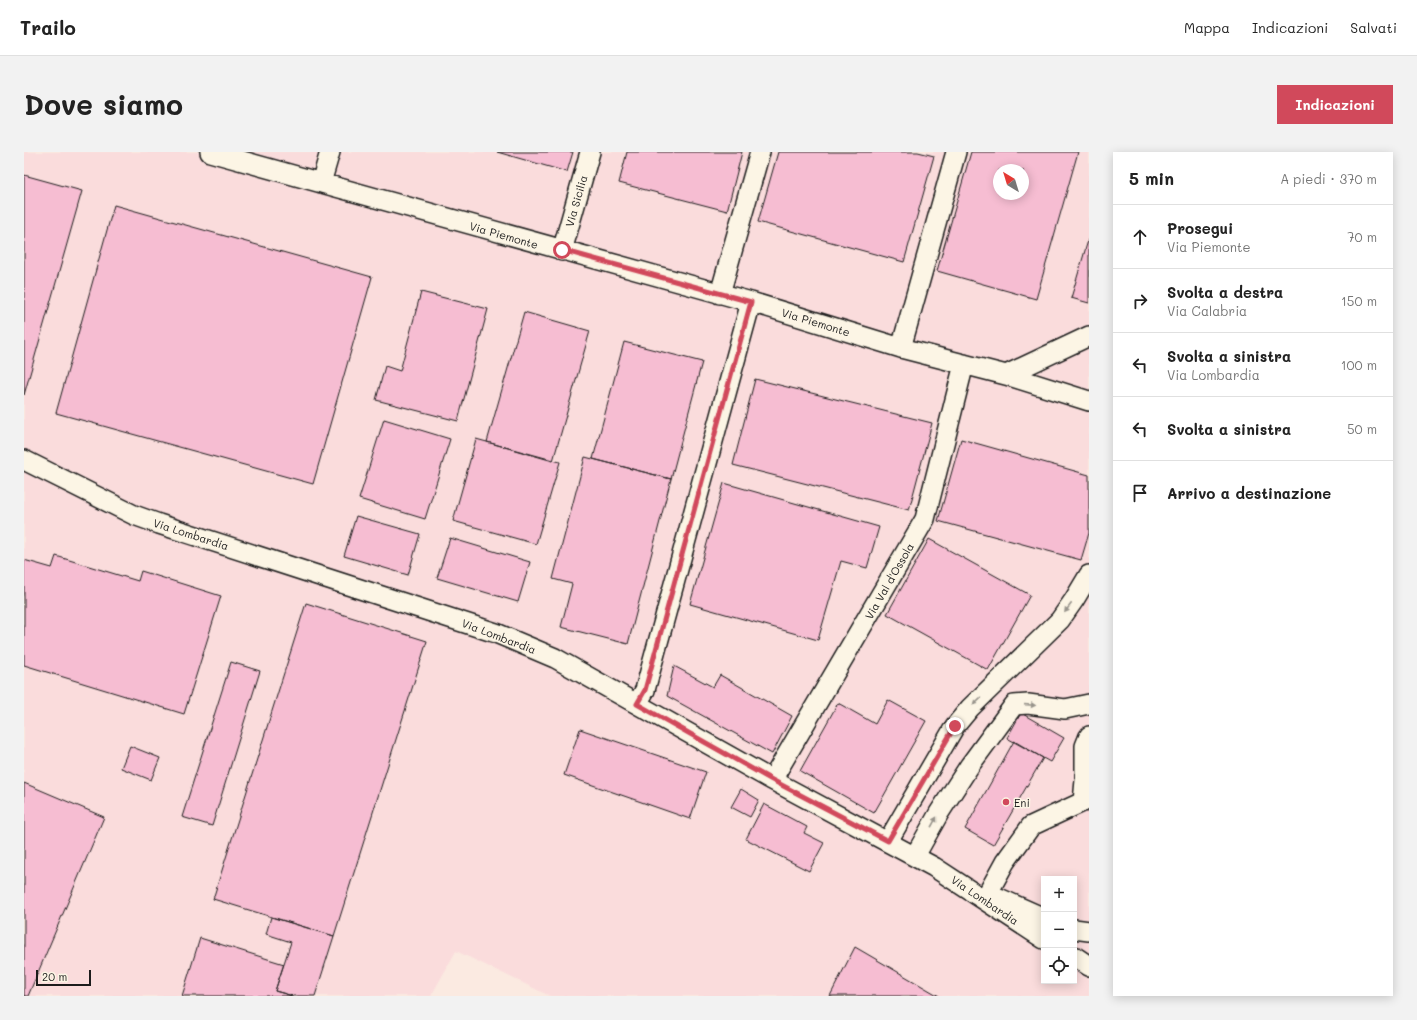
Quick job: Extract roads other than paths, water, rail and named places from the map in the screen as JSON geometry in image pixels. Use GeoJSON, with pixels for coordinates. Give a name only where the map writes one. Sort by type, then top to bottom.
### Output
{"type":"FeatureCollection","features":[{"type":"Feature","properties":{"kind":"street","name":"Via Piemonte"},"geometry":{"type":"LineString","coordinates":[[210,152],[751,302],[901,348],[1006,375],[1089,401]]}},
{"type":"Feature","properties":{"kind":"street"},"geometry":{"type":"LineString","coordinates":[[321,184],[330,152]]}},
{"type":"Feature","properties":{"kind":"street","name":"Via Sicilia"},"geometry":{"type":"LineString","coordinates":[[562,250],[590,152]]}},
{"type":"Feature","properties":{"kind":"street"},"geometry":{"type":"LineString","coordinates":[[720,294],[760,152]]}},
{"type":"Feature","properties":{"kind":"street"},"geometry":{"type":"LineString","coordinates":[[901,348],[956,152]]}},
{"type":"Feature","properties":{"kind":"street"},"geometry":{"type":"LineString","coordinates":[[637,704],[645,690],[751,302]]}},
{"type":"Feature","properties":{"kind":"street"},"geometry":{"type":"LineString","coordinates":[[1006,375],[1089,336]]}},
{"type":"Feature","properties":{"kind":"street","name":"Via Val d'Ossola"},"geometry":{"type":"LineString","coordinates":[[772,780],[925,519],[964,364]]}},
{"type":"Feature","properties":{"kind":"street","name":"Via Lombardia"},"geometry":{"type":"LineString","coordinates":[[24,460],[134,515],[496,633],[555,658],[772,780],[947,874],[1041,937]]}},
{"type":"Feature","properties":{"kind":"street"},"geometry":{"type":"LineString","coordinates":[[888,841],[955,726],[970,708],[1060,620],[1089,575]]}},
{"type":"Feature","properties":{"kind":"street"},"geometry":{"type":"LineString","coordinates":[[915,856],[939,813],[970,765],[1014,705],[1028,704],[1065,709],[1089,704]]}},
{"type":"Feature","properties":{"kind":"street"},"geometry":{"type":"LineString","coordinates":[[988,893],[1005,862],[1031,826],[1086,800],[1085,746],[1089,736]]}},
{"type":"Feature","properties":{"kind":"street","name":"Via Lombardia"},"geometry":{"type":"LineString","coordinates":[[947,874],[1041,917]]}},
{"type":"Feature","properties":{"kind":"street"},"geometry":{"type":"LineString","coordinates":[[1077,929],[1089,931]]}},
{"type":"Feature","properties":{"kind":"street"},"geometry":{"type":"LineString","coordinates":[[1077,958],[1089,966]]}},
{"type":"Feature","properties":{"kind":"place","name":"Eni"},"geometry":{"type":"Point","coordinates":[1006,802]}}]}
